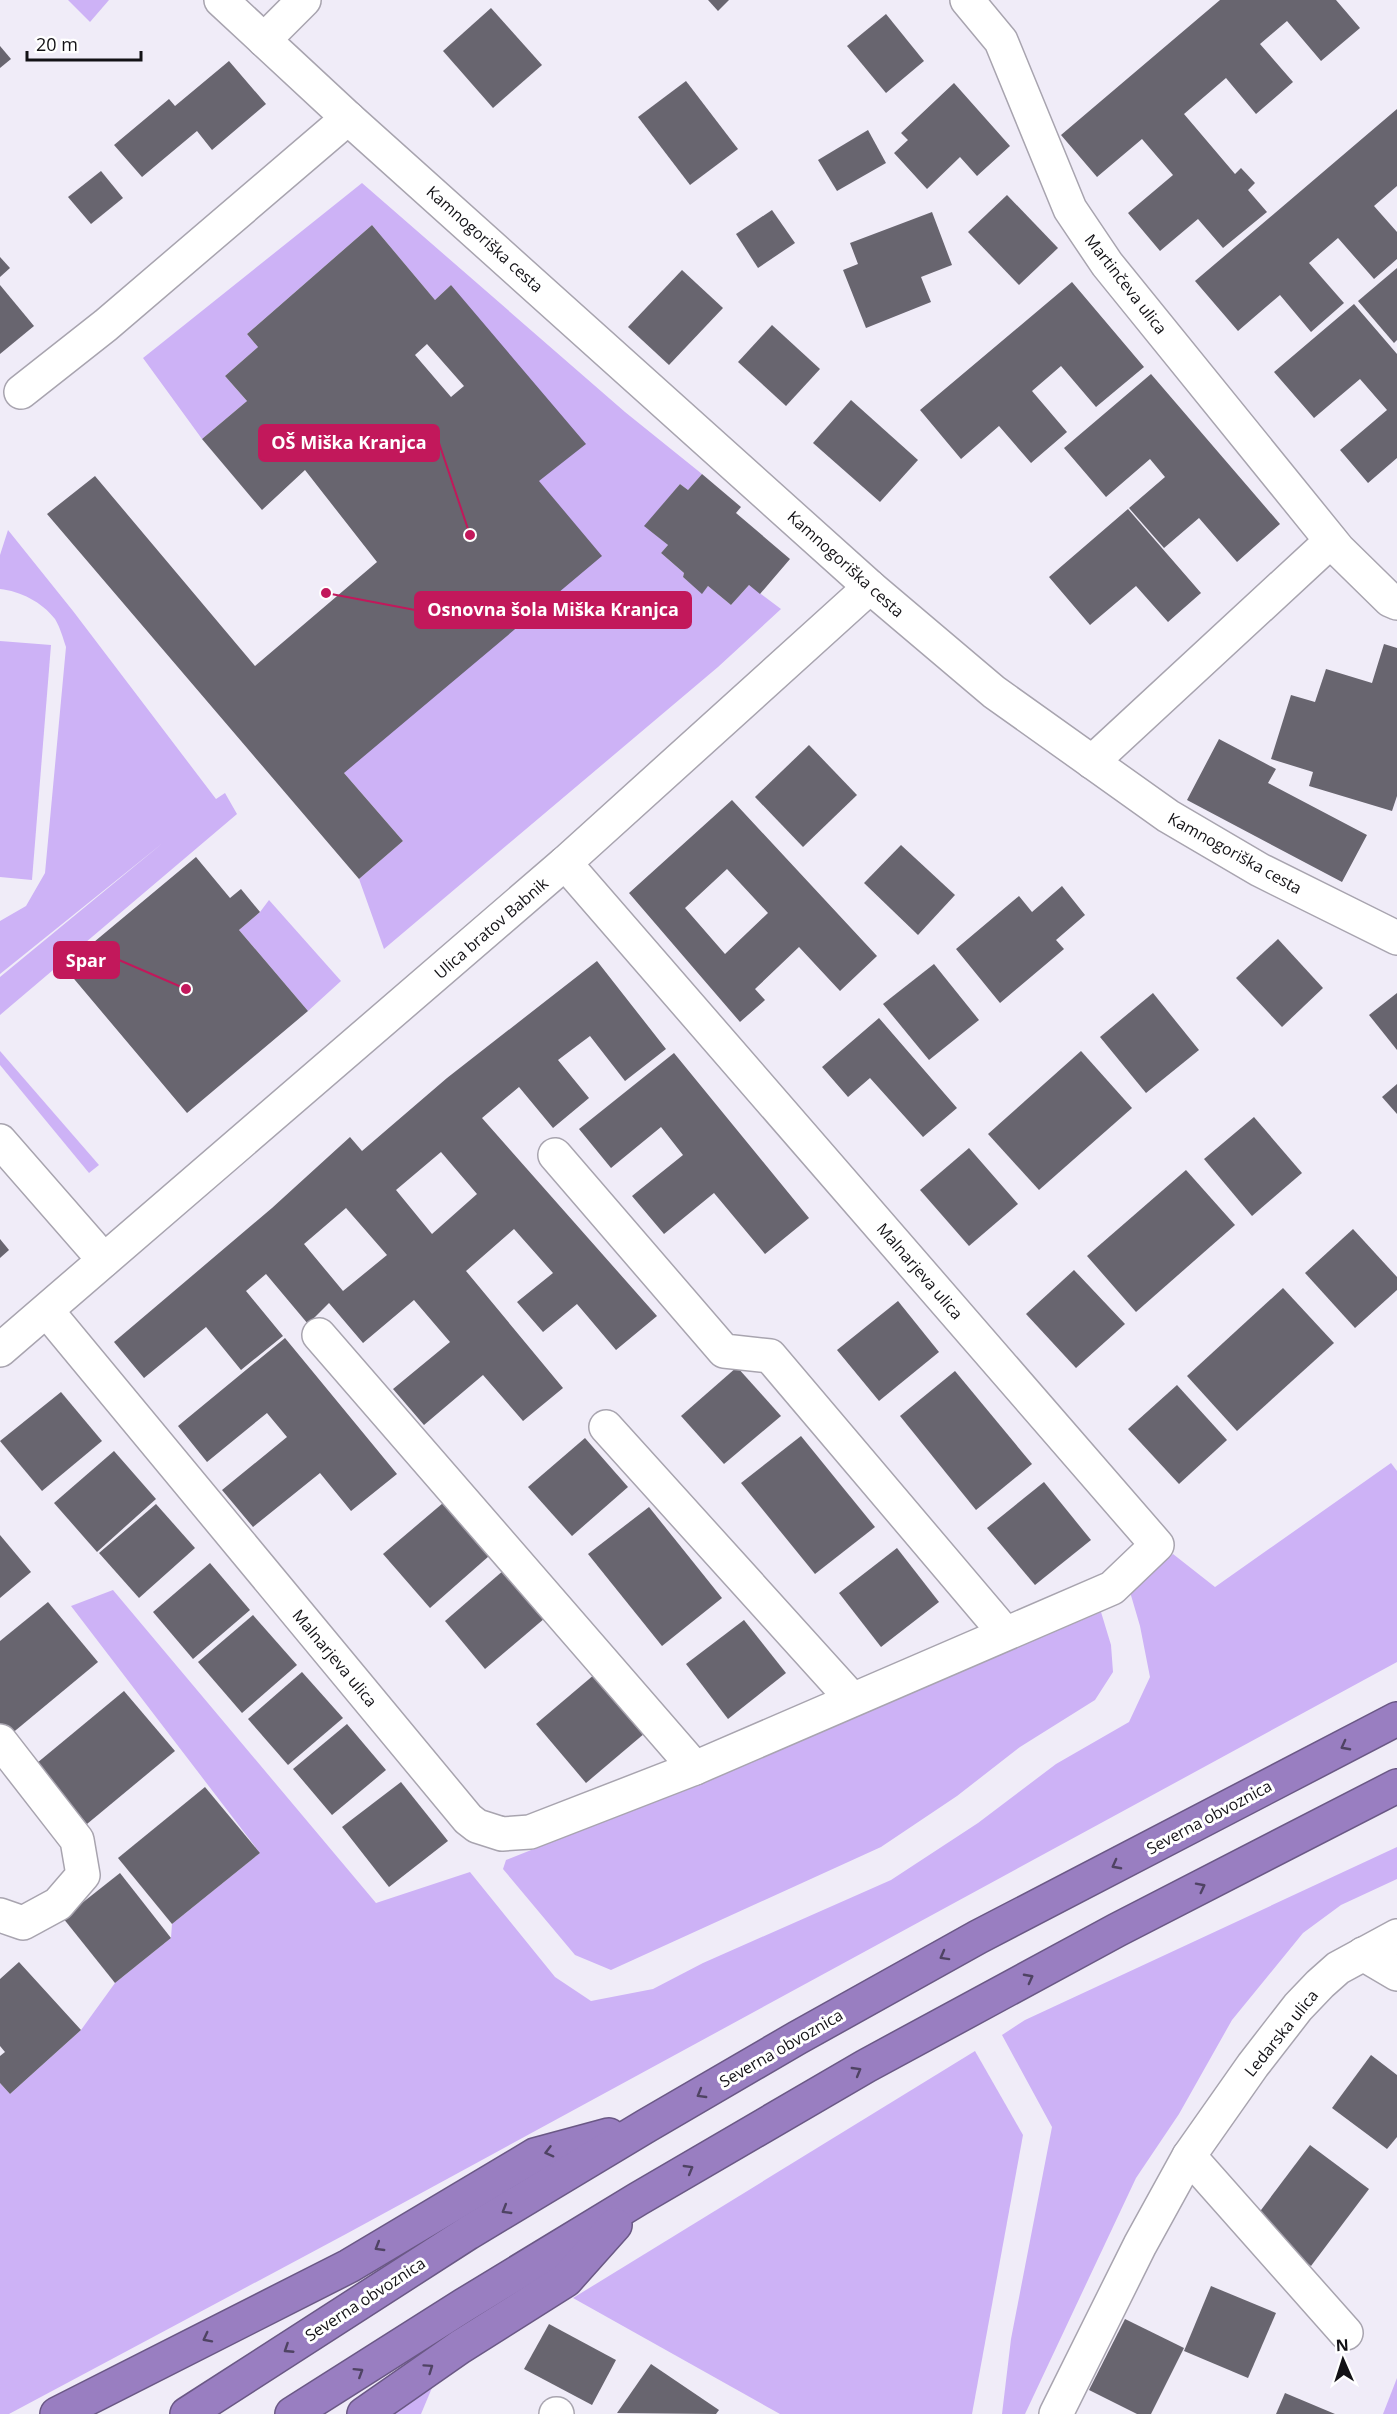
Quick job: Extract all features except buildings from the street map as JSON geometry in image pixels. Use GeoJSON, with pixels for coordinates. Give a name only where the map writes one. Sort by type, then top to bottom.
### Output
{"type":"FeatureCollection","features":[{"type":"Feature","properties":{"kind":"highway","name":"Severna obvoznica"},"geometry":{"type":"LineString","coordinates":[[187,2414],[468,2233],[646,2126],[978,1937],[1397,1719]]}},
{"type":"Feature","properties":{"kind":"highway"},"geometry":{"type":"LineString","coordinates":[[292,2414],[464,2305],[639,2199],[877,2060],[1117,1930],[1397,1786]]}},
{"type":"Feature","properties":{"kind":"highway"},"geometry":{"type":"LineString","coordinates":[[57,2414],[349,2266],[535,2155],[646,2126]]}},
{"type":"Feature","properties":{"kind":"highway"},"geometry":{"type":"LineString","coordinates":[[363,2414],[460,2346],[566,2280],[639,2199]]}},
{"type":"Feature","properties":{"kind":"street","name":"Kamnogoriška cesta"},"geometry":{"type":"LineString","coordinates":[[221,0],[870,587],[994,692],[1168,816],[1260,870],[1397,938]]}},
{"type":"Feature","properties":{"kind":"street"},"geometry":{"type":"LineString","coordinates":[[264,40],[304,0]]}},
{"type":"Feature","properties":{"kind":"street","name":"Martinčeva ulica"},"geometry":{"type":"LineString","coordinates":[[967,0],[1000,41],[1070,209],[1088,237],[1114,273],[1331,541],[1390,600],[1397,603]]}},
{"type":"Feature","properties":{"kind":"street"},"geometry":{"type":"LineString","coordinates":[[21,392],[106,325],[348,117]]}},
{"type":"Feature","properties":{"kind":"street"},"geometry":{"type":"LineString","coordinates":[[1092,762],[1331,541]]}},
{"type":"Feature","properties":{"kind":"street","name":"Ulica bratov Babnik"},"geometry":{"type":"LineString","coordinates":[[0,1350],[564,863],[870,587]]}},
{"type":"Feature","properties":{"kind":"street","name":"Malnarjeva ulica"},"geometry":{"type":"LineString","coordinates":[[47,1311],[468,1819],[477,1826],[502,1834],[530,1832],[695,1767],[1112,1588],[1157,1545],[564,863]]}},
{"type":"Feature","properties":{"kind":"street"},"geometry":{"type":"LineString","coordinates":[[0,1141],[104,1260]]}},
{"type":"Feature","properties":{"kind":"street"},"geometry":{"type":"LineString","coordinates":[[555,1155],[724,1351],[770,1356],[1005,1633]]}},
{"type":"Feature","properties":{"kind":"street"},"geometry":{"type":"LineString","coordinates":[[319,1335],[695,1767]]}},
{"type":"Feature","properties":{"kind":"street"},"geometry":{"type":"LineString","coordinates":[[606,1427],[852,1699]]}},
{"type":"Feature","properties":{"kind":"street"},"geometry":{"type":"LineString","coordinates":[[0,1741],[77,1840],[83,1875],[58,1904],[23,1923],[0,1914]]}},
{"type":"Feature","properties":{"kind":"street","name":"Ledarska ulica"},"geometry":{"type":"LineString","coordinates":[[1056,2414],[1140,2245],[1189,2156],[1253,2065],[1298,2007],[1338,1968],[1397,1936]]}},
{"type":"Feature","properties":{"kind":"street"},"geometry":{"type":"LineString","coordinates":[[1362,1954],[1397,1974]]}},
{"type":"Feature","properties":{"kind":"street"},"geometry":{"type":"LineString","coordinates":[[1189,2156],[1346,2333]]}},
{"type":"Feature","properties":{"kind":"shaded area"},"geometry":{"type":"Polygon","coordinates":[[[68,0],[109,0],[90,22],[68,0]]]}},
{"type":"Feature","properties":{"kind":"shaded area"},"geometry":{"type":"Polygon","coordinates":[[[362,183],[625,412],[702,474],[688,490],[680,484],[645,526],[668,545],[661,553],[684,573],[683,577],[702,593],[708,586],[731,605],[749,585],[781,609],[718,667],[384,949],[359,879],[403,841],[344,773],[539,481],[451,285],[435,300],[372,225],[247,334],[258,347],[225,376],[247,401],[202,439],[143,358],[362,183]]]}},
{"type":"Feature","properties":{"kind":"shaded area"},"geometry":{"type":"Polygon","coordinates":[[[8,530],[73,611],[216,799],[225,793],[237,814],[0,1015],[0,977],[164,842],[0,974],[0,921],[26,906],[45,873],[66,647],[57,622],[44,607],[23,595],[0,589],[0,555],[8,530]]]}},
{"type":"Feature","properties":{"kind":"shaded area"},"geometry":{"type":"Polygon","coordinates":[[[0,641],[51,645],[32,880],[0,877],[0,641]]]}},
{"type":"Feature","properties":{"kind":"shaded area"},"geometry":{"type":"Polygon","coordinates":[[[269,900],[341,981],[308,1011],[239,930],[260,912],[269,900]]]}},
{"type":"Feature","properties":{"kind":"shaded area"},"geometry":{"type":"Polygon","coordinates":[[[0,1051],[99,1165],[89,1173],[0,1065],[0,1051]]]}},
{"type":"Feature","properties":{"kind":"shaded area"},"geometry":{"type":"Polygon","coordinates":[[[1391,1463],[1397,1471],[1397,1662],[346,2234],[9,2414],[0,2414],[0,2083],[10,2094],[81,2030],[115,1983],[171,1938],[172,1924],[260,1853],[71,1606],[113,1590],[376,1903],[470,1872],[555,1977],[591,2001],[653,1989],[703,1963],[891,1880],[978,1823],[1056,1764],[1129,1722],[1150,1677],[1140,1626],[1130,1592],[1173,1554],[1215,1587],[1391,1463]]]}},
{"type":"Feature","properties":{"kind":"shaded area"},"geometry":{"type":"Polygon","coordinates":[[[1101,1612],[1111,1645],[1113,1672],[1095,1700],[1020,1747],[957,1796],[881,1847],[611,1970],[575,1955],[503,1869],[506,1860],[702,1782],[1101,1612]]]}},
{"type":"Feature","properties":{"kind":"shaded area"},"geometry":{"type":"Polygon","coordinates":[[[1397,1847],[1397,1879],[1341,1905],[1303,1933],[1232,2020],[1179,2114],[1136,2178],[1025,2414],[1002,2414],[1011,2339],[1052,2127],[1002,2035],[1025,2020],[1397,1847]]]}},
{"type":"Feature","properties":{"kind":"shaded area"},"geometry":{"type":"Polygon","coordinates":[[[975,2051],[1023,2135],[972,2414],[780,2414],[573,2298],[975,2051]]]}},
{"type":"Feature","properties":{"kind":"shaded area"},"geometry":{"type":"Polygon","coordinates":[[[1397,2378],[1397,2414],[1383,2414],[1397,2378]]]}},
{"type":"Feature","properties":{"kind":"shaded area"},"geometry":{"type":"Polygon","coordinates":[[[434,2383],[421,2414],[395,2414],[434,2383]]]}},
{"type":"Feature","properties":{"kind":"place","name":"OŠ Miška Kranjca"},"geometry":{"type":"Point","coordinates":[470,535]}},
{"type":"Feature","properties":{"kind":"place","name":"Osnovna šola Miška Kranjca"},"geometry":{"type":"Point","coordinates":[326,593]}},
{"type":"Feature","properties":{"kind":"place","name":"Spar"},"geometry":{"type":"Point","coordinates":[186,989]}}]}
